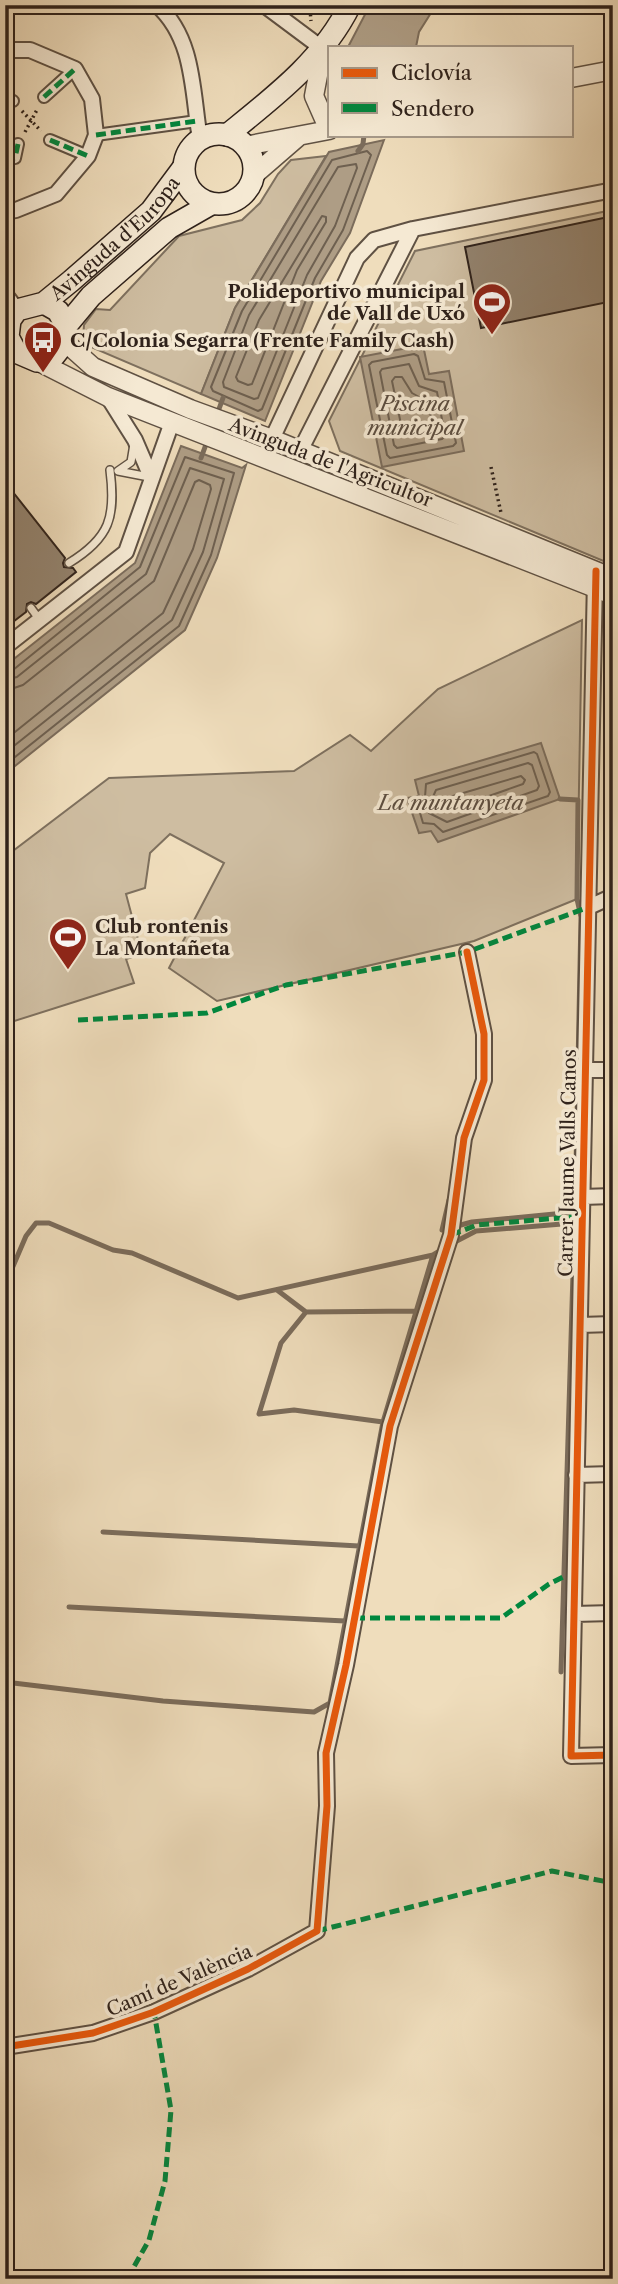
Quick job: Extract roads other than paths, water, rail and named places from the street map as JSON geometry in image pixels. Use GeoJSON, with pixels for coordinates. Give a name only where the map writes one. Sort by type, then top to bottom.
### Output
{"type":"FeatureCollection","features":[{"type":"Feature","properties":{"kind":"main road"},"geometry":{"type":"LineString","coordinates":[[239,142],[272,98],[323,49],[339,28],[350,5]]}},
{"type":"Feature","properties":{"kind":"main road"},"geometry":{"type":"LineString","coordinates":[[198,130],[239,142],[251,155],[253,176],[250,187],[233,202],[211,204],[202,201],[188,187],[183,168],[185,157],[198,130]]}},
{"type":"Feature","properties":{"kind":"main road","name":"Avinguda d'Europa"},"geometry":{"type":"LineString","coordinates":[[44,303],[151,211],[183,168]]}},
{"type":"Feature","properties":{"kind":"main road","name":"Avinguda d'Europa"},"geometry":{"type":"LineString","coordinates":[[65,334],[91,296],[169,228],[211,204]]}},
{"type":"Feature","properties":{"kind":"main road"},"geometry":{"type":"LineString","coordinates":[[44,303],[58,311],[65,334],[54,356],[37,361],[10,353],[9,312],[44,303]]}},
{"type":"Feature","properties":{"kind":"street"},"geometry":{"type":"LineString","coordinates":[[96,135],[198,130],[193,76],[181,39],[157,5]]}},
{"type":"Feature","properties":{"kind":"street"},"geometry":{"type":"LineString","coordinates":[[264,5],[323,49],[314,96],[328,128]]}},
{"type":"Feature","properties":{"kind":"street"},"geometry":{"type":"LineString","coordinates":[[5,50],[30,50],[75,69],[92,99],[96,135],[88,156],[56,194],[5,212]]}},
{"type":"Feature","properties":{"kind":"street"},"geometry":{"type":"LineString","coordinates":[[44,97],[75,69]]}},
{"type":"Feature","properties":{"kind":"street"},"geometry":{"type":"LineString","coordinates":[[572,78],[613,69]]}},
{"type":"Feature","properties":{"kind":"street"},"geometry":{"type":"LineString","coordinates":[[239,142],[328,130]]}},
{"type":"Feature","properties":{"kind":"street"},"geometry":{"type":"LineString","coordinates":[[253,176],[299,136]]}},
{"type":"Feature","properties":{"kind":"street"},"geometry":{"type":"LineString","coordinates":[[50,140],[88,156]]}},
{"type":"Feature","properties":{"kind":"street"},"geometry":{"type":"LineString","coordinates":[[5,160],[15,159],[18,144]]}},
{"type":"Feature","properties":{"kind":"street"},"geometry":{"type":"LineString","coordinates":[[267,437],[357,258],[374,240],[413,229],[613,190]]}},
{"type":"Feature","properties":{"kind":"street"},"geometry":{"type":"LineString","coordinates":[[300,451],[413,229]]}},
{"type":"Feature","properties":{"kind":"street","name":"Avinguda de l'Agricultor"},"geometry":{"type":"LineString","coordinates":[[65,334],[93,367],[190,409],[267,437],[505,534],[601,579],[613,595]]}},
{"type":"Feature","properties":{"kind":"street","name":"Avinguda de l'Agricultor"},"geometry":{"type":"LineString","coordinates":[[37,361],[108,397],[254,454],[601,579]]}},
{"type":"Feature","properties":{"kind":"street"},"geometry":{"type":"LineString","coordinates":[[108,397],[135,440],[151,477]]}},
{"type":"Feature","properties":{"kind":"street"},"geometry":{"type":"LineString","coordinates":[[5,647],[35,614],[126,552],[151,477],[178,424]]}},
{"type":"Feature","properties":{"kind":"street","name":"Carrer Jaume Valls Canos"},"geometry":{"type":"LineString","coordinates":[[601,579],[589,907],[570,1756],[613,1755]]}},
{"type":"Feature","properties":{"kind":"street"},"geometry":{"type":"LineString","coordinates":[[589,907],[613,896]]}},
{"type":"Feature","properties":{"kind":"street","name":"Camí de València"},"geometry":{"type":"LineString","coordinates":[[5,2047],[93,2033],[154,2012],[248,1969],[317,1931],[327,1806],[326,1753],[346,1665],[390,1426],[451,1235],[464,1138],[484,1080],[484,1034],[467,952]]}},
{"type":"Feature","properties":{"kind":"street"},"geometry":{"type":"LineString","coordinates":[[585,1070],[613,1070]]}},
{"type":"Feature","properties":{"kind":"street"},"geometry":{"type":"LineString","coordinates":[[582,1197],[613,1196]]}},
{"type":"Feature","properties":{"kind":"street"},"geometry":{"type":"LineString","coordinates":[[580,1325],[613,1325]]}},
{"type":"Feature","properties":{"kind":"street"},"geometry":{"type":"LineString","coordinates":[[576,1475],[613,1474]]}},
{"type":"Feature","properties":{"kind":"street"},"geometry":{"type":"LineString","coordinates":[[574,1614],[613,1613]]}},
{"type":"Feature","properties":{"kind":"lane"},"geometry":{"type":"LineString","coordinates":[[135,440],[131,462],[118,471],[151,477]]}},
{"type":"Feature","properties":{"kind":"lane"},"geometry":{"type":"LineString","coordinates":[[69,563],[90,550],[106,531],[113,496],[110,470]]}},
{"type":"Feature","properties":{"kind":"water"},"geometry":{"type":"Polygon","coordinates":[[[370,5],[436,5],[419,32],[416,46],[349,46],[370,5]]]}},
{"type":"Feature","properties":{"kind":"water"},"geometry":{"type":"Polygon","coordinates":[[[384,140],[350,233],[321,281],[265,421],[201,394],[235,308],[329,152],[384,140]]]}},
{"type":"Feature","properties":{"kind":"water","name":"Piscina municipal"},"geometry":{"type":"Polygon","coordinates":[[[423,345],[429,374],[449,371],[464,451],[382,467],[360,357],[423,345]]]}},
{"type":"Feature","properties":{"kind":"water"},"geometry":{"type":"Polygon","coordinates":[[[181,446],[242,468],[246,465],[217,558],[185,630],[5,774],[5,666],[135,563],[181,446]]]}},
{"type":"Feature","properties":{"kind":"water","name":"La muntanyeta"},"geometry":{"type":"Polygon","coordinates":[[[541,743],[560,799],[438,842],[431,831],[419,833],[407,798],[419,796],[415,780],[541,743]]]}},
{"type":"Feature","properties":{"kind":"waterway"},"geometry":{"type":"LineString","coordinates":[[358,151],[364,136]]}},
{"type":"Feature","properties":{"kind":"waterway"},"geometry":{"type":"LineString","coordinates":[[201,458],[223,398]]}},
{"type":"Feature","properties":{"kind":"waterway"},"geometry":{"type":"LineString","coordinates":[[560,799],[578,800],[577,899],[581,917],[576,1165]]}},
{"type":"Feature","properties":{"kind":"waterway"},"geometry":{"type":"LineString","coordinates":[[449,1200],[442,1230],[472,1222],[575,1212]]}},
{"type":"Feature","properties":{"kind":"waterway"},"geometry":{"type":"LineString","coordinates":[[561,1672],[575,1207]]}},
{"type":"Feature","properties":{"kind":"waterway"},"geometry":{"type":"LineString","coordinates":[[5,1285],[26,1236],[36,1223],[49,1223],[113,1250],[132,1253],[238,1298],[433,1255]]}},
{"type":"Feature","properties":{"kind":"waterway"},"geometry":{"type":"LineString","coordinates":[[451,1244],[476,1231],[574,1223]]}},
{"type":"Feature","properties":{"kind":"waterway"},"geometry":{"type":"LineString","coordinates":[[5,1682],[163,1701],[314,1712],[330,1703],[383,1422],[433,1255],[443,1249]]}},
{"type":"Feature","properties":{"kind":"waterway"},"geometry":{"type":"LineString","coordinates":[[277,1290],[306,1312],[416,1311]]}},
{"type":"Feature","properties":{"kind":"waterway"},"geometry":{"type":"LineString","coordinates":[[306,1312],[281,1343],[259,1414],[294,1410],[383,1422]]}},
{"type":"Feature","properties":{"kind":"waterway"},"geometry":{"type":"LineString","coordinates":[[103,1532],[359,1546]]}},
{"type":"Feature","properties":{"kind":"waterway"},"geometry":{"type":"LineString","coordinates":[[69,1607],[345,1621]]}},
{"type":"Feature","properties":{"kind":"place","name":"Polideportivo municipal de Vall de Uxó"},"geometry":{"type":"Point","coordinates":[492,336]}},
{"type":"Feature","properties":{"kind":"place","name":"C/Colonia Segarra (Frente Family Cash)"},"geometry":{"type":"Point","coordinates":[43,374]}},
{"type":"Feature","properties":{"kind":"place","name":"Club rontenis La Montañeta"},"geometry":{"type":"Point","coordinates":[68,971]}}]}
